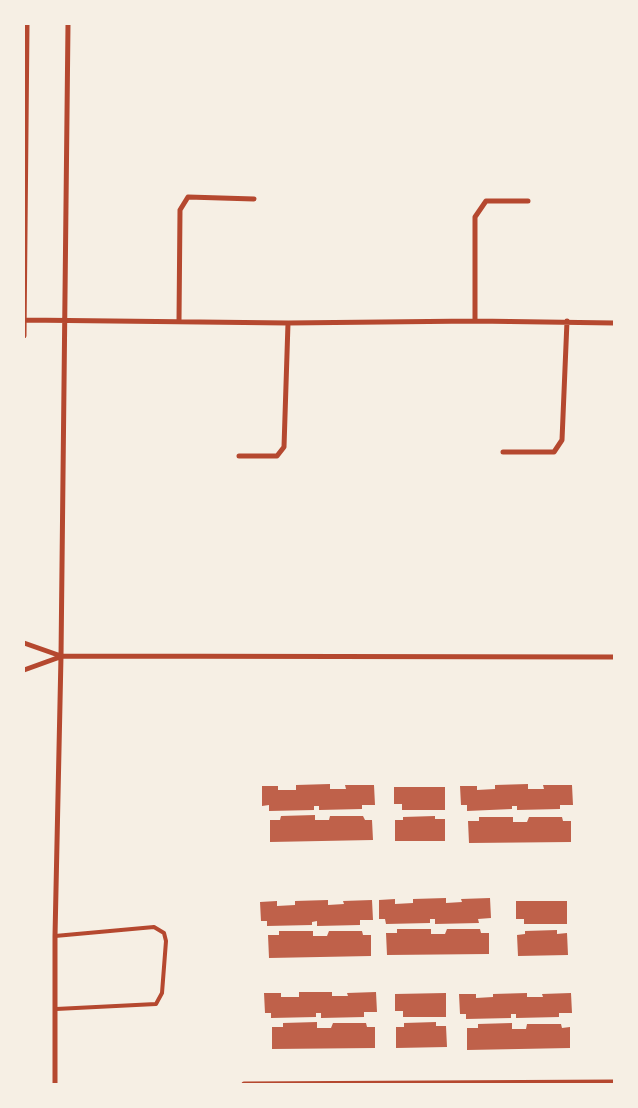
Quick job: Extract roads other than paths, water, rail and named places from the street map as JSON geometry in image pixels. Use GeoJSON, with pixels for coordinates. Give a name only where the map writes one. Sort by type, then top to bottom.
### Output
{"type":"FeatureCollection","features":[{"type":"Feature","properties":{"kind":"street"},"geometry":{"type":"LineString","coordinates":[[24,336],[27,24]]}},
{"type":"Feature","properties":{"kind":"street"},"geometry":{"type":"LineString","coordinates":[[55,1084],[55,936],[61,656],[63,320],[68,24]]}},
{"type":"Feature","properties":{"kind":"street"},"geometry":{"type":"LineString","coordinates":[[179,321],[180,210],[188,197],[254,199]]}},
{"type":"Feature","properties":{"kind":"street"},"geometry":{"type":"LineString","coordinates":[[475,321],[475,217],[486,201],[528,201]]}},
{"type":"Feature","properties":{"kind":"street"},"geometry":{"type":"LineString","coordinates":[[24,320],[288,322],[567,321],[614,323]]}},
{"type":"Feature","properties":{"kind":"street"},"geometry":{"type":"LineString","coordinates":[[503,452],[554,452],[562,440],[567,321]]}},
{"type":"Feature","properties":{"kind":"street"},"geometry":{"type":"LineString","coordinates":[[239,456],[277,456],[284,447],[288,322]]}},
{"type":"Feature","properties":{"kind":"street"},"geometry":{"type":"LineString","coordinates":[[24,643],[61,656],[614,657]]}},
{"type":"Feature","properties":{"kind":"street"},"geometry":{"type":"LineString","coordinates":[[24,670],[61,656]]}},
{"type":"Feature","properties":{"kind":"street"},"geometry":{"type":"LineString","coordinates":[[244,1084],[614,1082]]}},
{"type":"Feature","properties":{"kind":"lane"},"geometry":{"type":"LineString","coordinates":[[55,936],[154,927],[164,933],[166,941],[162,993],[156,1004],[56,1009]]}}]}
